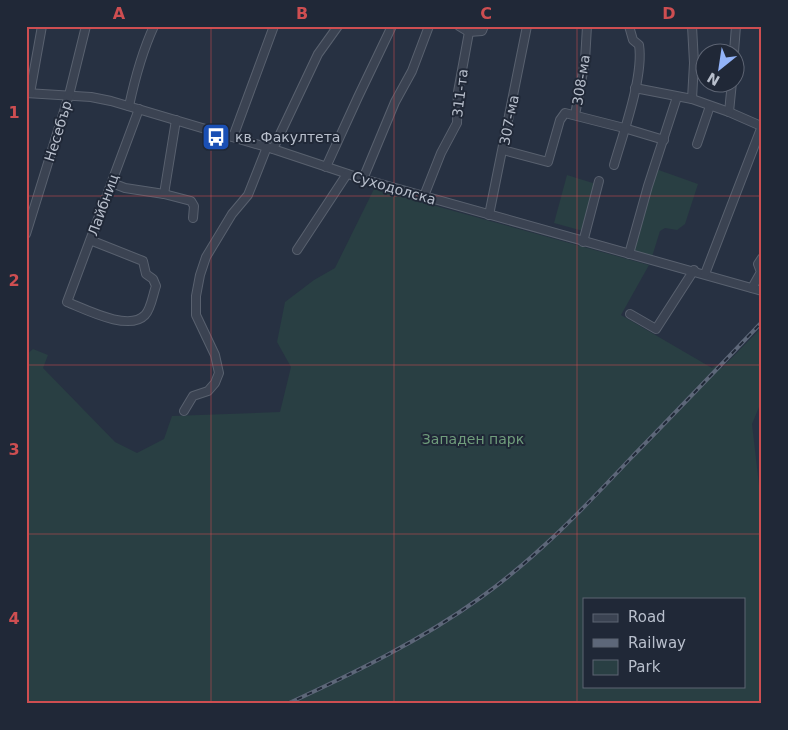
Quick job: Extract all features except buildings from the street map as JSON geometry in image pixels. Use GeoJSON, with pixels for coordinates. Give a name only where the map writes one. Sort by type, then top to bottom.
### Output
{"type":"FeatureCollection","features":[{"type":"Feature","properties":{"kind":"street"},"geometry":{"type":"LineString","coordinates":[[28,93],[42,26]]}},
{"type":"Feature","properties":{"kind":"street","name":"Несебър"},"geometry":{"type":"LineString","coordinates":[[26,234],[69,95],[86,26]]}},
{"type":"Feature","properties":{"kind":"street"},"geometry":{"type":"LineString","coordinates":[[129,106],[138,69],[154,26]]}},
{"type":"Feature","properties":{"kind":"street"},"geometry":{"type":"LineString","coordinates":[[233,137],[274,26]]}},
{"type":"Feature","properties":{"kind":"street"},"geometry":{"type":"LineString","coordinates":[[184,411],[193,396],[208,391],[215,384],[219,373],[215,355],[196,316],[196,296],[206,257],[232,214],[248,195],[318,54],[338,26]]}},
{"type":"Feature","properties":{"kind":"street"},"geometry":{"type":"LineString","coordinates":[[326,167],[366,77],[379,55],[392,26]]}},
{"type":"Feature","properties":{"kind":"street"},"geometry":{"type":"LineString","coordinates":[[362,179],[395,102],[412,71],[429,26]]}},
{"type":"Feature","properties":{"kind":"street"},"geometry":{"type":"LineString","coordinates":[[459,26],[469,32],[482,30],[484,26]]}},
{"type":"Feature","properties":{"kind":"street","name":"307-ма"},"geometry":{"type":"LineString","coordinates":[[489,215],[527,26]]}},
{"type":"Feature","properties":{"kind":"street","name":"308-ма"},"geometry":{"type":"LineString","coordinates":[[503,150],[548,162],[560,120],[565,113],[575,115],[585,61],[587,26]]}},
{"type":"Feature","properties":{"kind":"street"},"geometry":{"type":"LineString","coordinates":[[614,165],[635,88],[640,55],[639,45],[633,40],[629,26]]}},
{"type":"Feature","properties":{"kind":"street"},"geometry":{"type":"LineString","coordinates":[[692,26],[694,63],[692,99]]}},
{"type":"Feature","properties":{"kind":"street"},"geometry":{"type":"LineString","coordinates":[[735,42],[736,26]]}},
{"type":"Feature","properties":{"kind":"street","name":"311-та"},"geometry":{"type":"LineString","coordinates":[[424,196],[441,153],[457,123],[458,92],[469,32]]}},
{"type":"Feature","properties":{"kind":"street"},"geometry":{"type":"LineString","coordinates":[[635,88],[692,99],[762,126],[705,274]]}},
{"type":"Feature","properties":{"kind":"street"},"geometry":{"type":"LineString","coordinates":[[729,112],[731,92]]}},
{"type":"Feature","properties":{"kind":"street","name":"Суходолска"},"geometry":{"type":"LineString","coordinates":[[28,93],[91,97],[129,106],[270,148],[362,179],[583,242],[694,270],[762,291]]}},
{"type":"Feature","properties":{"kind":"street"},"geometry":{"type":"LineString","coordinates":[[629,254],[653,168],[664,140],[676,97]]}},
{"type":"Feature","properties":{"kind":"street"},"geometry":{"type":"LineString","coordinates":[[697,144],[710,106]]}},
{"type":"Feature","properties":{"kind":"street","name":"Лайбниц"},"geometry":{"type":"LineString","coordinates":[[90,240],[143,261],[146,274],[153,279],[156,286],[146,315],[136,321],[113,320],[67,302],[90,240],[112,183],[139,109]]}},
{"type":"Feature","properties":{"kind":"street"},"geometry":{"type":"LineString","coordinates":[[575,115],[664,140]]}},
{"type":"Feature","properties":{"kind":"street"},"geometry":{"type":"LineString","coordinates":[[164,194],[176,120]]}},
{"type":"Feature","properties":{"kind":"street"},"geometry":{"type":"LineString","coordinates":[[297,250],[348,174]]}},
{"type":"Feature","properties":{"kind":"street"},"geometry":{"type":"LineString","coordinates":[[583,242],[599,181]]}},
{"type":"Feature","properties":{"kind":"street"},"geometry":{"type":"LineString","coordinates":[[112,183],[125,188],[164,194],[191,202],[194,206],[193,218]]}},
{"type":"Feature","properties":{"kind":"street"},"geometry":{"type":"LineString","coordinates":[[752,288],[761,272],[758,264],[762,258]]}},
{"type":"Feature","properties":{"kind":"street"},"geometry":{"type":"LineString","coordinates":[[630,314],[656,329],[694,270]]}},
{"type":"Feature","properties":{"kind":"green space"},"geometry":{"type":"Polygon","coordinates":[[[653,168],[698,184],[685,224],[677,230],[665,228],[660,231],[651,260],[629,254],[653,168]]]}},
{"type":"Feature","properties":{"kind":"green space"},"geometry":{"type":"Polygon","coordinates":[[[567,175],[596,184],[583,231],[554,223],[567,175]]]}},
{"type":"Feature","properties":{"kind":"green space","name":"Западен парк"},"geometry":{"type":"Polygon","coordinates":[[[374,189],[649,265],[621,315],[712,368],[716,365],[722,368],[762,327],[762,400],[752,424],[762,511],[762,704],[26,704],[26,355],[33,349],[48,355],[43,368],[115,442],[137,453],[164,439],[172,416],[280,412],[291,367],[277,342],[285,302],[314,280],[335,268],[374,189]]]}},
{"type":"Feature","properties":{"kind":"railway"},"geometry":{"type":"LineString","coordinates":[[287,704],[362,668],[410,642],[457,614],[501,583],[540,550],[577,514],[762,322]]}},
{"type":"Feature","properties":{"kind":"place","name":"кв. Факултета"},"geometry":{"type":"Point","coordinates":[216,137]}}]}
